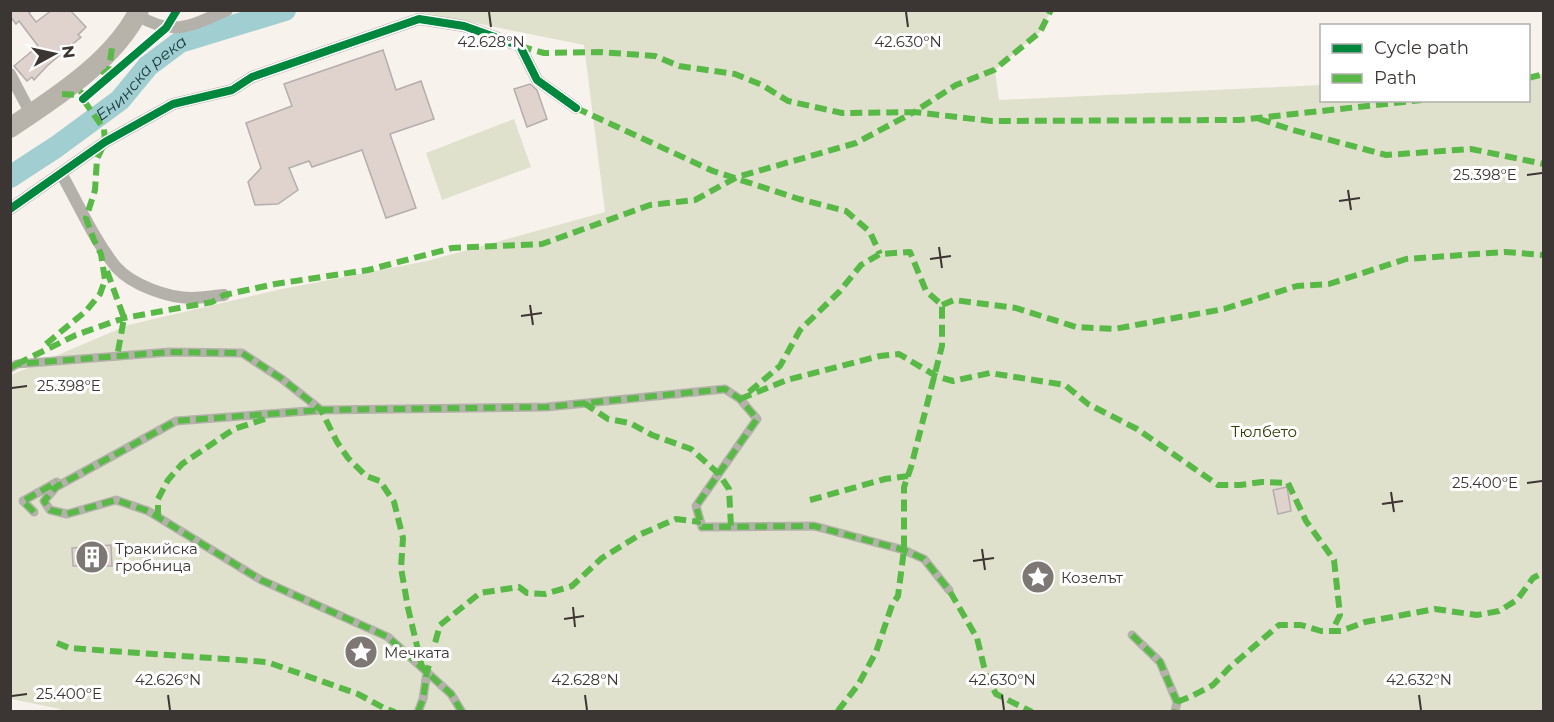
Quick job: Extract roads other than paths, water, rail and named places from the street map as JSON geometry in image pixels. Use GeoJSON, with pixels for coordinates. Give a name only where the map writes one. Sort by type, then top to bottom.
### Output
{"type":"FeatureCollection","features":[{"type":"Feature","properties":{"kind":"main road"},"geometry":{"type":"LineString","coordinates":[[10,128],[62,94],[112,48],[138,13]]}},
{"type":"Feature","properties":{"kind":"street"},"geometry":{"type":"LineString","coordinates":[[138,13],[159,26],[177,28],[190,26],[227,10]]}},
{"type":"Feature","properties":{"kind":"street"},"geometry":{"type":"LineString","coordinates":[[10,209],[62,175],[105,142],[173,104],[232,90],[252,77],[419,19],[464,26],[520,46],[537,80],[576,108]]}},
{"type":"Feature","properties":{"kind":"street"},"geometry":{"type":"LineString","coordinates":[[10,74],[31,114]]}},
{"type":"Feature","properties":{"kind":"street"},"geometry":{"type":"LineString","coordinates":[[62,175],[118,269],[147,288],[164,294],[190,298],[224,295]]}},
{"type":"Feature","properties":{"kind":"street"},"geometry":{"type":"LineString","coordinates":[[10,368],[17,364],[170,352],[242,353],[282,379],[321,410]]}},
{"type":"Feature","properties":{"kind":"street"},"geometry":{"type":"LineString","coordinates":[[462,711],[451,694],[388,637],[261,580],[148,511],[116,500],[67,514],[50,510],[44,501],[56,488],[176,421],[321,410],[547,407],[725,389],[740,399],[757,419],[696,506],[702,527],[814,526],[904,550],[924,559],[949,590]]}},
{"type":"Feature","properties":{"kind":"street"},"geometry":{"type":"LineString","coordinates":[[34,512],[23,501],[62,479],[90,470]]}},
{"type":"Feature","properties":{"kind":"street"},"geometry":{"type":"LineString","coordinates":[[1132,635],[1160,662],[1177,702],[1175,711]]}},
{"type":"Feature","properties":{"kind":"street"},"geometry":{"type":"LineString","coordinates":[[418,711],[423,699],[427,672]]}},
{"type":"Feature","properties":{"kind":"waterway","name":"Енинска река"},"geometry":{"type":"LineString","coordinates":[[10,177],[56,147],[120,100],[148,66],[180,42],[285,10]]}},
{"type":"Feature","properties":{"kind":"place","name":"Тракийска гробница"},"geometry":{"type":"Point","coordinates":[92,557]}},
{"type":"Feature","properties":{"kind":"place","name":"Козелът"},"geometry":{"type":"Point","coordinates":[1038,577]}},
{"type":"Feature","properties":{"kind":"place","name":"Мечката"},"geometry":{"type":"Point","coordinates":[361,652]}},
{"type":"Feature","properties":{"kind":"park label","name":"Тюлбето"},"geometry":{"type":"Point","coordinates":[1264,431]}}]}
